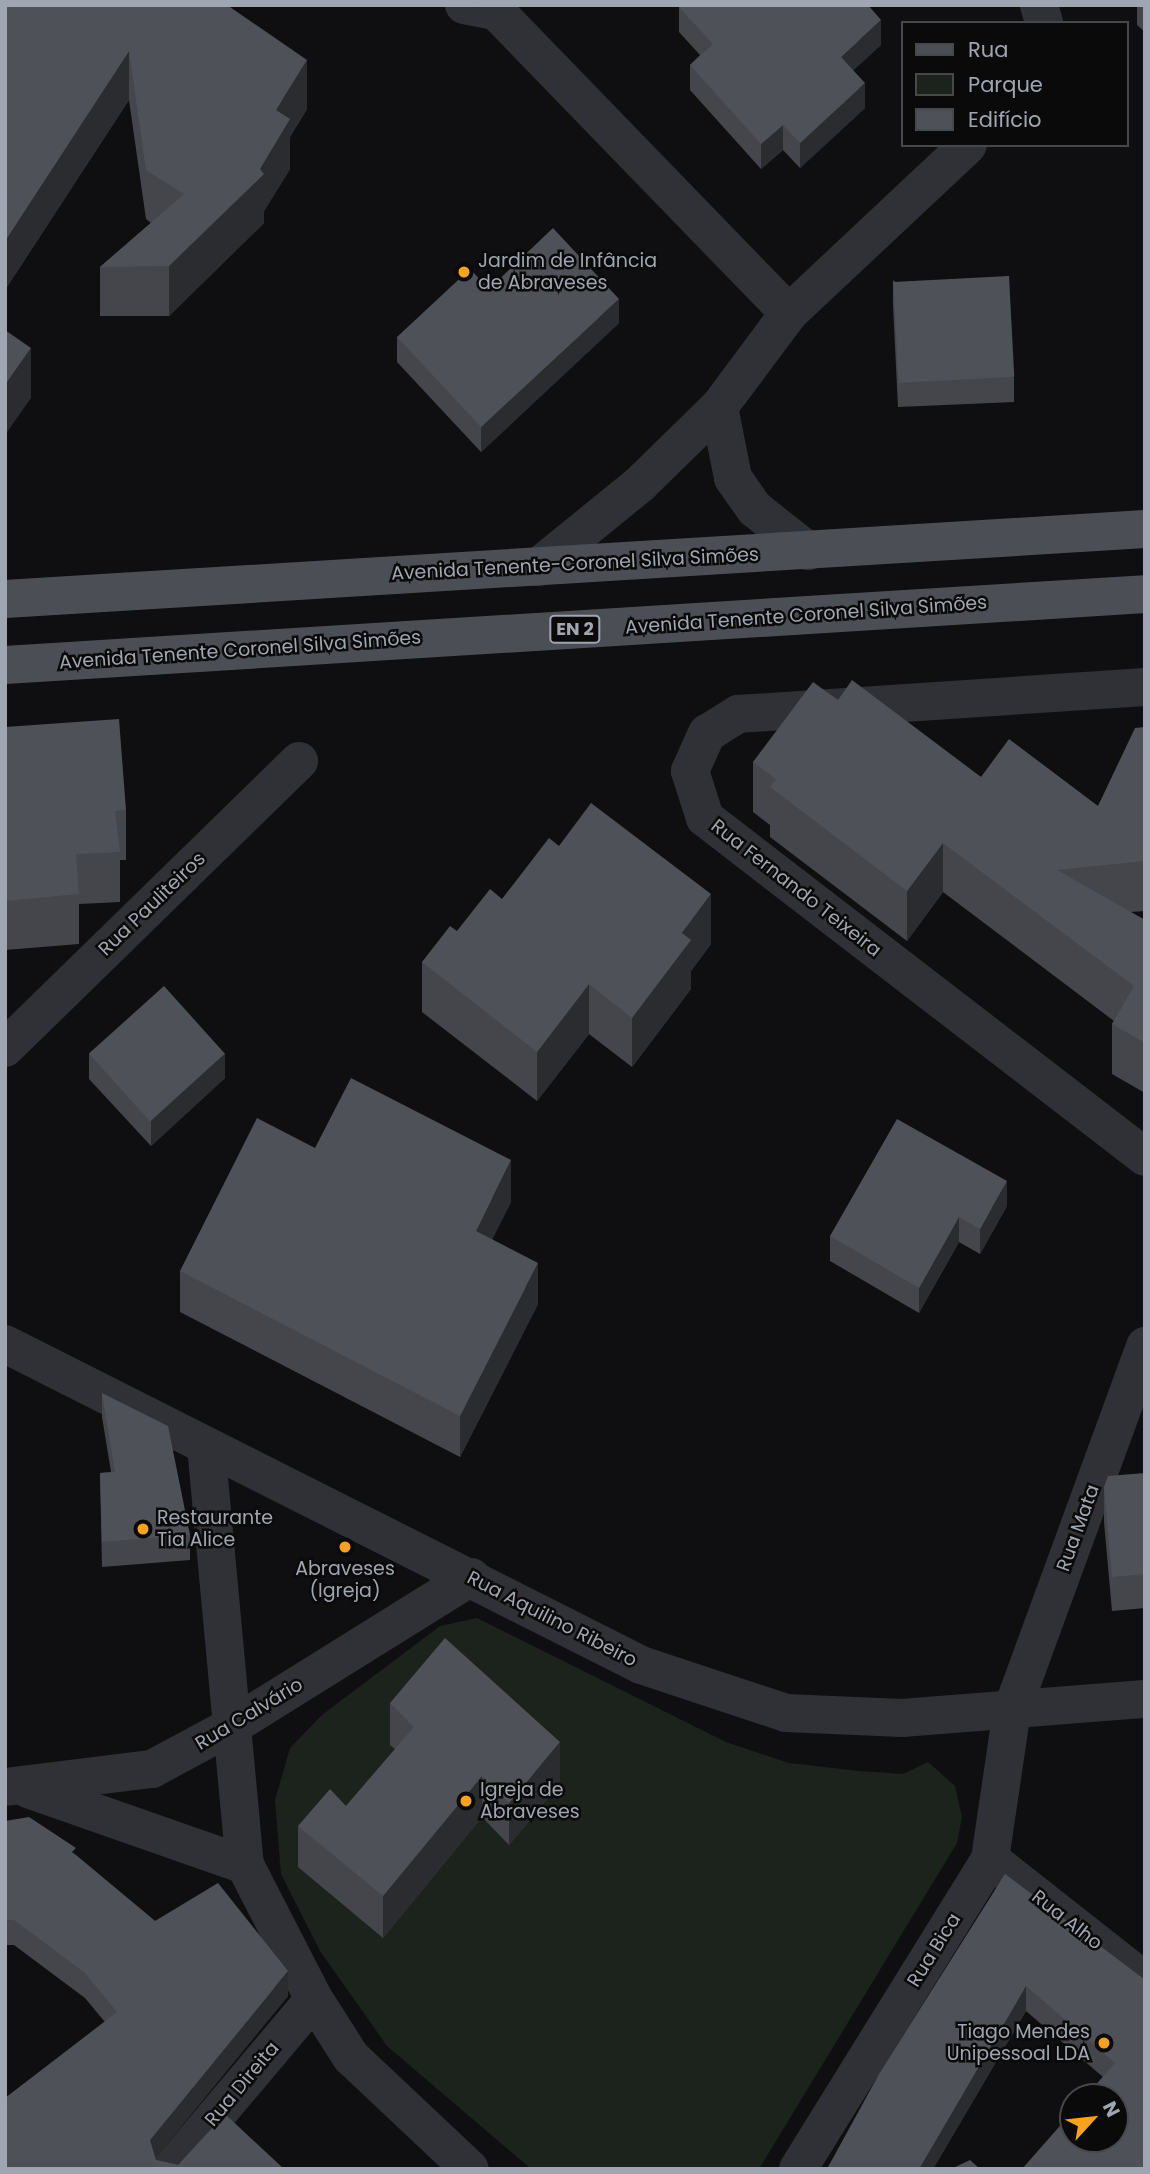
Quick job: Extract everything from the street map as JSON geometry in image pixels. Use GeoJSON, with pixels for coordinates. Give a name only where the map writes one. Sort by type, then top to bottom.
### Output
{"type":"FeatureCollection","features":[{"type":"Feature","properties":{"kind":"main road","name":"Avenida Tenente-Coronel Silva Simões"},"geometry":{"type":"LineString","coordinates":[[5,598],[1145,529]]}},
{"type":"Feature","properties":{"kind":"main road","name":"Avenida Tenente Coronel Silva Simões"},"geometry":{"type":"LineString","coordinates":[[5,665],[1145,594]]}},
{"type":"Feature","properties":{"kind":"street"},"geometry":{"type":"LineString","coordinates":[[464,5],[496,11],[789,313]]}},
{"type":"Feature","properties":{"kind":"street"},"geometry":{"type":"LineString","coordinates":[[538,567],[640,484],[719,407],[789,313],[966,147]]}},
{"type":"Feature","properties":{"kind":"street"},"geometry":{"type":"LineString","coordinates":[[719,407],[733,478],[755,509],[808,551]]}},
{"type":"Feature","properties":{"kind":"street","name":"Rua Fernando Teixeira"},"geometry":{"type":"LineString","coordinates":[[1145,687],[738,714],[707,733],[690,771],[705,818],[1145,1157]]}},
{"type":"Feature","properties":{"kind":"street","name":"Rua Pauliteiros"},"geometry":{"type":"LineString","coordinates":[[5,1048],[299,761]]}},
{"type":"Feature","properties":{"kind":"street","name":"Rua Aquilino Ribeiro"},"geometry":{"type":"LineString","coordinates":[[5,1344],[642,1665],[786,1713],[902,1718],[1145,1699]]}},
{"type":"Feature","properties":{"kind":"street","name":"Rua Mata"},"geometry":{"type":"LineString","coordinates":[[1012,1710],[1145,1346]]}},
{"type":"Feature","properties":{"kind":"street"},"geometry":{"type":"LineString","coordinates":[[206,1446],[245,1865],[314,1999],[351,2057],[470,2169]]}},
{"type":"Feature","properties":{"kind":"street","name":"Rua Calvário"},"geometry":{"type":"LineString","coordinates":[[13,1786],[152,1769],[232,1727],[471,1577]]}},
{"type":"Feature","properties":{"kind":"street","name":"Rua Bica"},"geometry":{"type":"LineString","coordinates":[[798,2169],[990,1859],[1012,1710]]}},
{"type":"Feature","properties":{"kind":"street"},"geometry":{"type":"LineString","coordinates":[[13,1786],[245,1865]]}},
{"type":"Feature","properties":{"kind":"street","name":"Rua Alho"},"geometry":{"type":"LineString","coordinates":[[990,1859],[1145,1981]]}},
{"type":"Feature","properties":{"kind":"street","name":"Rua Direita"},"geometry":{"type":"LineString","coordinates":[[171,2169],[314,1999]]}},
{"type":"Feature","properties":{"kind":"green space"},"geometry":{"type":"Polygon","coordinates":[[[477,1618],[726,1742],[789,1763],[859,1771],[903,1774],[928,1762],[955,1786],[962,1817],[957,1843],[759,2169],[531,2169],[387,2046],[320,1951],[281,1874],[275,1800],[290,1748],[322,1715],[440,1626],[477,1618]]]}},
{"type":"Feature","properties":{"kind":"building"},"geometry":{"type":"Polygon","coordinates":[[[5,5],[227,5],[307,60],[276,110],[290,119],[260,169],[264,174],[169,266],[100,267],[184,194],[146,170],[129,51],[5,241],[5,5]]]}},
{"type":"Feature","properties":{"kind":"building"},"geometry":{"type":"Polygon","coordinates":[[[680,5],[868,5],[881,20],[841,57],[865,83],[800,143],[783,125],[761,144],[690,65],[713,44],[680,5]]]}},
{"type":"Feature","properties":{"kind":"building"},"geometry":{"type":"Polygon","coordinates":[[[553,228],[619,299],[481,427],[397,337],[470,269],[489,289],[553,228]]]}},
{"type":"Feature","properties":{"kind":"building"},"geometry":{"type":"Polygon","coordinates":[[[1009,276],[1014,377],[898,383],[893,282],[1009,276]]]}},
{"type":"Feature","properties":{"kind":"building"},"geometry":{"type":"Polygon","coordinates":[[[5,330],[31,348],[5,385],[5,330]]]}},
{"type":"Feature","properties":{"kind":"building"},"geometry":{"type":"Polygon","coordinates":[[[852,680],[981,777],[1009,739],[1098,806],[1135,728],[1145,727],[1145,861],[1057,870],[1145,920],[1145,1043],[1112,1024],[1134,986],[943,843],[907,891],[770,787],[776,779],[753,762],[813,682],[838,700],[852,680]]]}},
{"type":"Feature","properties":{"kind":"building"},"geometry":{"type":"Polygon","coordinates":[[[119,719],[126,810],[115,811],[120,852],[76,854],[79,894],[5,901],[5,727],[119,719]]]}},
{"type":"Feature","properties":{"kind":"building"},"geometry":{"type":"Polygon","coordinates":[[[591,803],[711,894],[682,933],[691,940],[632,1018],[589,984],[537,1052],[422,962],[450,926],[457,931],[490,889],[502,899],[549,838],[559,846],[591,803]]]}},
{"type":"Feature","properties":{"kind":"building"},"geometry":{"type":"Polygon","coordinates":[[[164,986],[225,1054],[150,1121],[89,1054],[164,986]]]}},
{"type":"Feature","properties":{"kind":"building"},"geometry":{"type":"Polygon","coordinates":[[[351,1078],[511,1160],[476,1231],[538,1263],[460,1416],[180,1271],[257,1118],[315,1148],[351,1078]]]}},
{"type":"Feature","properties":{"kind":"building"},"geometry":{"type":"Polygon","coordinates":[[[897,1119],[1007,1181],[980,1229],[959,1217],[919,1288],[830,1236],[897,1119]]]}},
{"type":"Feature","properties":{"kind":"building"},"geometry":{"type":"Polygon","coordinates":[[[102,1393],[168,1426],[190,1535],[102,1542],[100,1473],[115,1472],[102,1393]]]}},
{"type":"Feature","properties":{"kind":"building"},"geometry":{"type":"Polygon","coordinates":[[[1145,1473],[1145,1574],[1112,1577],[1104,1487],[1108,1476],[1145,1473]]]}},
{"type":"Feature","properties":{"kind":"building","name":"Igreja de Abraveses"},"geometry":{"type":"Polygon","coordinates":[[[445,1638],[560,1742],[509,1803],[482,1776],[383,1896],[298,1826],[330,1789],[346,1806],[414,1727],[390,1703],[445,1638]]]}},
{"type":"Feature","properties":{"kind":"building"},"geometry":{"type":"Polygon","coordinates":[[[29,1817],[76,1848],[72,1852],[155,1921],[218,1883],[288,1971],[150,2140],[156,2160],[178,2165],[225,2114],[284,2169],[5,2169],[5,2098],[117,2012],[85,1973],[14,1920],[5,1920],[5,1821],[29,1817]]]}},
{"type":"Feature","properties":{"kind":"building"},"geometry":{"type":"Polygon","coordinates":[[[1005,1874],[1145,1980],[1145,2169],[1022,2169],[1059,2127],[1059,2153],[1129,2153],[1129,2083],[1097,2083],[1115,2063],[1026,1986],[919,2169],[827,2169],[879,2074],[1005,1874]]]}},
{"type":"Feature","properties":{"kind":"building"},"geometry":{"type":"Polygon","coordinates":[[[970,2160],[980,2169],[951,2169],[970,2160]]]}},
{"type":"Feature","properties":{"kind":"place","name":"Jardim de Infância de Abraveses"},"geometry":{"type":"Point","coordinates":[464,272]}},
{"type":"Feature","properties":{"kind":"place","name":"Restaurante Tia Alice"},"geometry":{"type":"Point","coordinates":[143,1529]}},
{"type":"Feature","properties":{"kind":"place","name":"Abraveses (Igreja)"},"geometry":{"type":"Point","coordinates":[345,1547]}},
{"type":"Feature","properties":{"kind":"place","name":"Igreja de Abraveses"},"geometry":{"type":"Point","coordinates":[466,1801]}},
{"type":"Feature","properties":{"kind":"place","name":"Tiago Mendes Unipessoal LDA"},"geometry":{"type":"Point","coordinates":[1104,2043]}}]}
